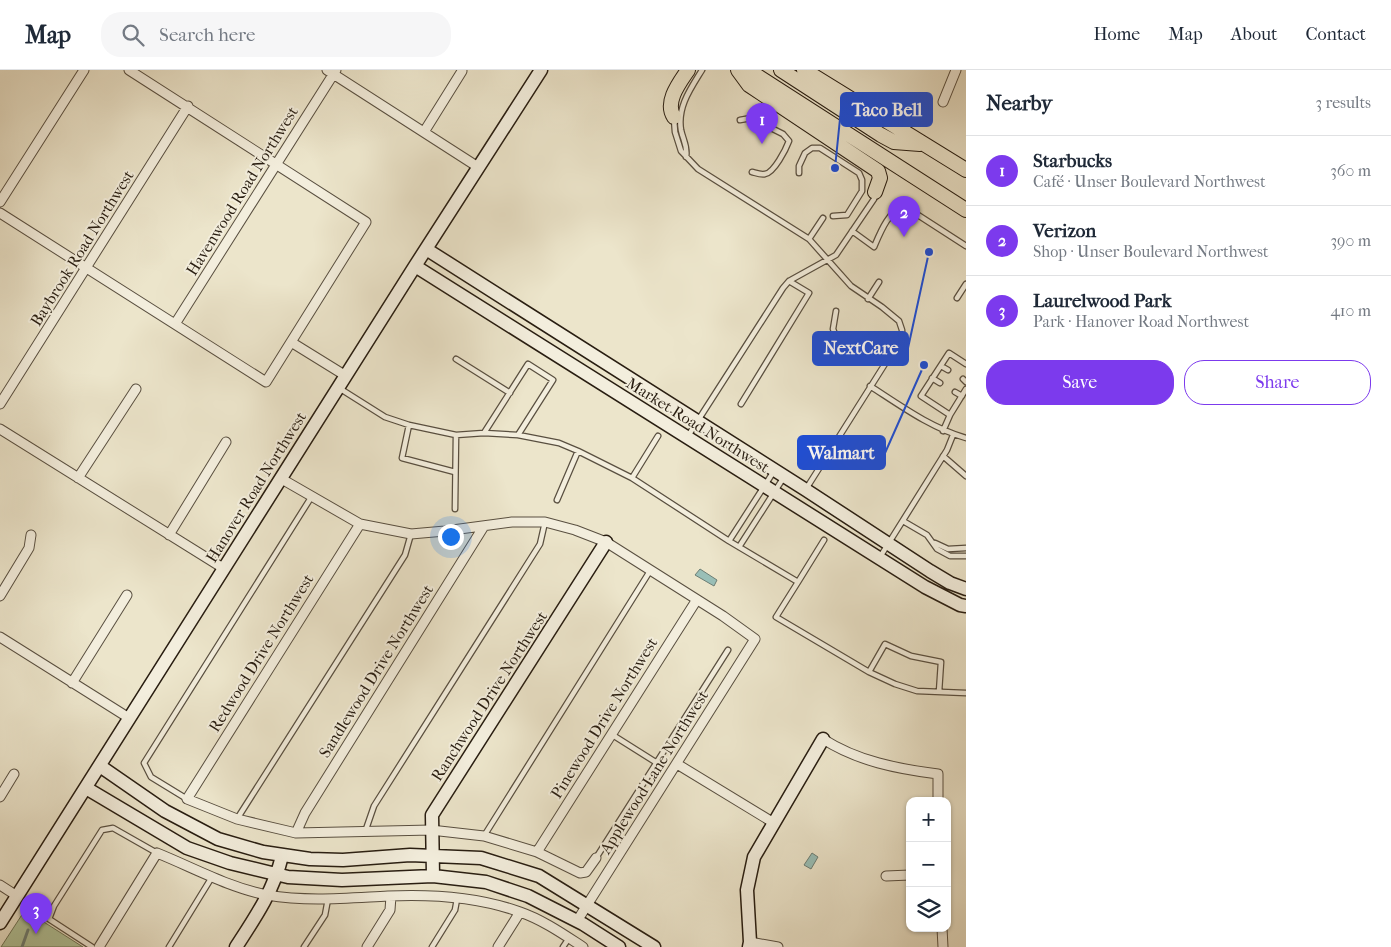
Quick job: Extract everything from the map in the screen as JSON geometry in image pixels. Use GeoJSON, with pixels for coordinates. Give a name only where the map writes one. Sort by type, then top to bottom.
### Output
{"type":"FeatureCollection","features":[{"type":"Feature","properties":{"kind":"main road"},"geometry":{"type":"LineString","coordinates":[[738,70],[748,85],[878,171],[880,178],[875,192]]}},
{"type":"Feature","properties":{"kind":"main road"},"geometry":{"type":"LineString","coordinates":[[748,70],[966,210]]}},
{"type":"Feature","properties":{"kind":"main road"},"geometry":{"type":"LineString","coordinates":[[781,70],[894,142],[924,144]]}},
{"type":"Feature","properties":{"kind":"main road"},"geometry":{"type":"LineString","coordinates":[[804,70],[966,170]]}},
{"type":"Feature","properties":{"kind":"main road"},"geometry":{"type":"LineString","coordinates":[[674,117],[671,112],[671,101],[680,83],[692,71]]}},
{"type":"Feature","properties":{"kind":"street"},"geometry":{"type":"LineString","coordinates":[[0,202],[84,70]]}},
{"type":"Feature","properties":{"kind":"street"},"geometry":{"type":"LineString","coordinates":[[0,213],[266,382],[366,222],[188,106],[129,70]]}},
{"type":"Feature","properties":{"kind":"street","name":"Hanover Road Northwest"},"geometry":{"type":"LineString","coordinates":[[0,923],[280,478],[542,70]]}},
{"type":"Feature","properties":{"kind":"street"},"geometry":{"type":"LineString","coordinates":[[943,102],[956,70]]}},
{"type":"Feature","properties":{"kind":"street"},"geometry":{"type":"LineString","coordinates":[[332,71],[478,167]]}},
{"type":"Feature","properties":{"kind":"street","name":"Havenwood Road Northwest"},"geometry":{"type":"LineString","coordinates":[[175,324],[277,164],[332,71]]}},
{"type":"Feature","properties":{"kind":"street"},"geometry":{"type":"LineString","coordinates":[[424,132],[462,71]]}},
{"type":"Feature","properties":{"kind":"street","name":"Baybrook Road Northwest"},"geometry":{"type":"LineString","coordinates":[[0,404],[188,106]]}},
{"type":"Feature","properties":{"kind":"street","name":"Market Road Northwest"},"geometry":{"type":"LineString","coordinates":[[426,249],[780,473],[888,544],[950,583],[966,589]]}},
{"type":"Feature","properties":{"kind":"street","name":"Market Road Northwest"},"geometry":{"type":"LineString","coordinates":[[415,266],[879,559],[925,587],[960,605],[966,606]]}},
{"type":"Feature","properties":{"kind":"street"},"geometry":{"type":"LineString","coordinates":[[291,342],[346,376]]}},
{"type":"Feature","properties":{"kind":"street"},"geometry":{"type":"LineString","coordinates":[[78,478],[136,389]]}},
{"type":"Feature","properties":{"kind":"street"},"geometry":{"type":"LineString","coordinates":[[0,429],[223,568]]}},
{"type":"Feature","properties":{"kind":"street"},"geometry":{"type":"LineString","coordinates":[[169,535],[226,442]]}},
{"type":"Feature","properties":{"kind":"street"},"geometry":{"type":"LineString","coordinates":[[280,478],[360,524],[411,534],[512,522],[545,522],[575,530],[606,542],[696,601]]}},
{"type":"Feature","properties":{"kind":"street","name":"Redwood Drive Northwest"},"geometry":{"type":"LineString","coordinates":[[187,799],[360,524]]}},
{"type":"Feature","properties":{"kind":"street","name":"Sandlewood Drive Northwest"},"geometry":{"type":"LineString","coordinates":[[296,833],[305,813],[484,526]]}},
{"type":"Feature","properties":{"kind":"street"},"geometry":{"type":"LineString","coordinates":[[0,596],[30,548],[31,535]]}},
{"type":"Feature","properties":{"kind":"street","name":"Ranchwood Drive Northwest"},"geometry":{"type":"LineString","coordinates":[[433,876],[432,815],[606,542]]}},
{"type":"Feature","properties":{"kind":"street"},"geometry":{"type":"LineString","coordinates":[[72,683],[127,595]]}},
{"type":"Feature","properties":{"kind":"street","name":"Applewood Lane Northwest"},"geometry":{"type":"LineString","coordinates":[[577,921],[755,639],[723,616],[696,601]]}},
{"type":"Feature","properties":{"kind":"street","name":"Pinewood Drive Northwest"},"geometry":{"type":"LineString","coordinates":[[537,852],[696,601]]}},
{"type":"Feature","properties":{"kind":"street"},"geometry":{"type":"LineString","coordinates":[[0,637],[129,718]]}},
{"type":"Feature","properties":{"kind":"street"},"geometry":{"type":"LineString","coordinates":[[778,947],[750,944],[747,890],[754,857],[823,739],[838,749],[859,757],[908,770],[938,774],[938,797]]}},
{"type":"Feature","properties":{"kind":"street"},"geometry":{"type":"LineString","coordinates":[[677,764],[774,823]]}},
{"type":"Feature","properties":{"kind":"street"},"geometry":{"type":"LineString","coordinates":[[100,766],[165,811],[218,839],[282,856],[310,859],[343,860],[410,855],[480,858],[539,876],[654,947]]}},
{"type":"Feature","properties":{"kind":"street"},"geometry":{"type":"LineString","coordinates":[[0,797],[14,774]]}},
{"type":"Feature","properties":{"kind":"street"},"geometry":{"type":"LineString","coordinates":[[86,788],[188,848],[230,863],[288,877],[342,880],[433,876],[486,882],[528,896],[577,921],[618,947]]}},
{"type":"Feature","properties":{"kind":"street"},"geometry":{"type":"LineString","coordinates":[[187,799],[237,820],[296,833],[431,830],[484,836],[537,852],[580,873],[586,872],[596,858]]}},
{"type":"Feature","properties":{"kind":"street"},"geometry":{"type":"LineString","coordinates":[[99,947],[157,852],[244,889],[268,895],[328,899],[423,896],[488,903],[520,912],[546,924],[583,947]]}},
{"type":"Feature","properties":{"kind":"street"},"geometry":{"type":"LineString","coordinates":[[236,947],[268,895],[278,874],[282,856]]}},
{"type":"Feature","properties":{"kind":"street"},"geometry":{"type":"LineString","coordinates":[[886,876],[906,876]]}},
{"type":"Feature","properties":{"kind":"street"},"geometry":{"type":"LineString","coordinates":[[0,885],[17,896]]}},
{"type":"Feature","properties":{"kind":"street"},"geometry":{"type":"LineString","coordinates":[[367,947],[390,910],[391,896]]}},
{"type":"Feature","properties":{"kind":"street"},"geometry":{"type":"LineString","coordinates":[[498,947],[520,912]]}},
{"type":"Feature","properties":{"kind":"street"},"geometry":{"type":"LineString","coordinates":[[942,932],[943,947]]}},
{"type":"Feature","properties":{"kind":"lane"},"geometry":{"type":"LineString","coordinates":[[686,157],[688,148],[681,128],[681,119],[687,94],[702,70]]}},
{"type":"Feature","properties":{"kind":"lane"},"geometry":{"type":"LineString","coordinates":[[678,99],[674,117],[675,132],[681,151],[686,157],[698,169],[809,239],[850,286],[882,307],[899,321],[902,330],[902,337],[806,490]]}},
{"type":"Feature","properties":{"kind":"lane"},"geometry":{"type":"LineString","coordinates":[[740,120],[751,118],[784,134],[789,141],[786,150],[770,172],[765,174],[752,172]]}},
{"type":"Feature","properties":{"kind":"lane"},"geometry":{"type":"LineString","coordinates":[[799,173],[798,166],[806,153],[812,148],[820,148],[859,172],[862,180],[862,191],[847,215],[833,216]]}},
{"type":"Feature","properties":{"kind":"lane"},"geometry":{"type":"LineString","coordinates":[[688,437],[783,288],[789,281],[836,255],[874,199],[875,192]]}},
{"type":"Feature","properties":{"kind":"lane"},"geometry":{"type":"LineString","coordinates":[[852,231],[874,246],[878,235],[896,209],[904,206],[966,246]]}},
{"type":"Feature","properties":{"kind":"lane"},"geometry":{"type":"LineString","coordinates":[[809,239],[824,218]]}},
{"type":"Feature","properties":{"kind":"lane"},"geometry":{"type":"LineString","coordinates":[[741,404],[809,294],[789,281]]}},
{"type":"Feature","properties":{"kind":"lane"},"geometry":{"type":"LineString","coordinates":[[868,299],[879,282]]}},
{"type":"Feature","properties":{"kind":"lane"},"geometry":{"type":"LineString","coordinates":[[957,298],[966,284]]}},
{"type":"Feature","properties":{"kind":"lane"},"geometry":{"type":"LineString","coordinates":[[836,310],[832,329],[835,334],[884,364]]}},
{"type":"Feature","properties":{"kind":"lane"},"geometry":{"type":"LineString","coordinates":[[950,415],[921,396],[949,353],[966,364]]}},
{"type":"Feature","properties":{"kind":"lane"},"geometry":{"type":"LineString","coordinates":[[456,359],[510,393]]}},
{"type":"Feature","properties":{"kind":"lane"},"geometry":{"type":"LineString","coordinates":[[484,433],[528,364],[552,380],[518,435]]}},
{"type":"Feature","properties":{"kind":"lane"},"geometry":{"type":"LineString","coordinates":[[941,366],[948,370]]}},
{"type":"Feature","properties":{"kind":"lane"},"geometry":{"type":"LineString","coordinates":[[932,378],[940,383]]}},
{"type":"Feature","properties":{"kind":"lane"},"geometry":{"type":"LineString","coordinates":[[870,386],[943,431],[966,438]]}},
{"type":"Feature","properties":{"kind":"lane"},"geometry":{"type":"LineString","coordinates":[[338,387],[385,417],[409,425],[456,435],[484,433],[518,435],[559,443],[578,451],[632,478],[729,541],[798,582]]}},
{"type":"Feature","properties":{"kind":"lane"},"geometry":{"type":"LineString","coordinates":[[943,431],[950,415],[966,389]]}},
{"type":"Feature","properties":{"kind":"lane"},"geometry":{"type":"LineString","coordinates":[[955,392],[962,396]]}},
{"type":"Feature","properties":{"kind":"lane"},"geometry":{"type":"LineString","coordinates":[[409,425],[402,458],[455,472]]}},
{"type":"Feature","properties":{"kind":"lane"},"geometry":{"type":"LineString","coordinates":[[455,510],[456,435]]}},
{"type":"Feature","properties":{"kind":"lane"},"geometry":{"type":"LineString","coordinates":[[879,559],[954,435]]}},
{"type":"Feature","properties":{"kind":"lane"},"geometry":{"type":"LineString","coordinates":[[632,478],[658,436]]}},
{"type":"Feature","properties":{"kind":"lane"},"geometry":{"type":"LineString","coordinates":[[557,500],[578,451]]}},
{"type":"Feature","properties":{"kind":"lane"},"geometry":{"type":"LineString","coordinates":[[943,456],[966,476]]}},
{"type":"Feature","properties":{"kind":"lane"},"geometry":{"type":"LineString","coordinates":[[739,547],[780,473]]}},
{"type":"Feature","properties":{"kind":"lane"},"geometry":{"type":"LineString","coordinates":[[729,541],[770,489],[780,473]]}},
{"type":"Feature","properties":{"kind":"lane"},"geometry":{"type":"LineString","coordinates":[[187,799],[151,777],[144,763],[312,496]]}},
{"type":"Feature","properties":{"kind":"lane"},"geometry":{"type":"LineString","coordinates":[[902,521],[927,535],[937,549],[950,556],[966,556]]}},
{"type":"Feature","properties":{"kind":"lane"},"geometry":{"type":"LineString","coordinates":[[365,832],[374,806],[540,544],[545,522]]}},
{"type":"Feature","properties":{"kind":"lane"},"geometry":{"type":"LineString","coordinates":[[237,820],[404,555],[411,534]]}},
{"type":"Feature","properties":{"kind":"lane"},"geometry":{"type":"LineString","coordinates":[[930,539],[938,546],[948,549],[966,548]]}},
{"type":"Feature","properties":{"kind":"lane"},"geometry":{"type":"LineString","coordinates":[[824,540],[776,617],[869,672],[895,684],[917,691],[966,693]]}},
{"type":"Feature","properties":{"kind":"lane"},"geometry":{"type":"LineString","coordinates":[[484,836],[650,571]]}},
{"type":"Feature","properties":{"kind":"lane"},"geometry":{"type":"LineString","coordinates":[[869,672],[885,644],[911,656],[940,662],[939,692]]}},
{"type":"Feature","properties":{"kind":"lane"},"geometry":{"type":"LineString","coordinates":[[596,858],[728,650]]}},
{"type":"Feature","properties":{"kind":"lane"},"geometry":{"type":"LineString","coordinates":[[612,734],[657,763]]}},
{"type":"Feature","properties":{"kind":"lane"},"geometry":{"type":"LineString","coordinates":[[92,947],[49,919],[54,906],[102,830],[113,828],[157,852]]}},
{"type":"Feature","properties":{"kind":"lane"},"geometry":{"type":"LineString","coordinates":[[169,947],[212,876]]}},
{"type":"Feature","properties":{"kind":"lane"},"geometry":{"type":"LineString","coordinates":[[304,947],[325,915],[328,899]]}},
{"type":"Feature","properties":{"kind":"lane"},"geometry":{"type":"LineString","coordinates":[[432,947],[455,910],[457,899]]}},
{"type":"Feature","properties":{"kind":"lane"},"geometry":{"type":"LineString","coordinates":[[563,947],[569,938]]}},
{"type":"Feature","properties":{"kind":"green space"},"geometry":{"type":"Polygon","coordinates":[[[25,910],[83,947],[1,947],[25,910]]]}},
{"type":"Feature","properties":{"kind":"water"},"geometry":{"type":"Polygon","coordinates":[[[700,569],[717,580],[714,586],[695,575],[700,569]]]}},
{"type":"Feature","properties":{"kind":"water"},"geometry":{"type":"Polygon","coordinates":[[[812,853],[818,857],[811,869],[804,865],[812,853]]]}},
{"type":"Feature","properties":{"kind":"waterway"},"geometry":{"type":"LineString","coordinates":[[22,947],[28,930]]}},
{"type":"Feature","properties":{"kind":"place","name":"Starbucks"},"geometry":{"type":"Point","coordinates":[762,144]}},
{"type":"Feature","properties":{"kind":"place","name":"Taco Bell"},"geometry":{"type":"Point","coordinates":[835,168]}},
{"type":"Feature","properties":{"kind":"place","name":"Verizon"},"geometry":{"type":"Point","coordinates":[904,237]}},
{"type":"Feature","properties":{"kind":"place","name":"NextCare"},"geometry":{"type":"Point","coordinates":[929,252]}},
{"type":"Feature","properties":{"kind":"place","name":"Walmart"},"geometry":{"type":"Point","coordinates":[924,365]}},
{"type":"Feature","properties":{"kind":"place","name":"Laurelwood Park"},"geometry":{"type":"Point","coordinates":[36,934]}}]}
